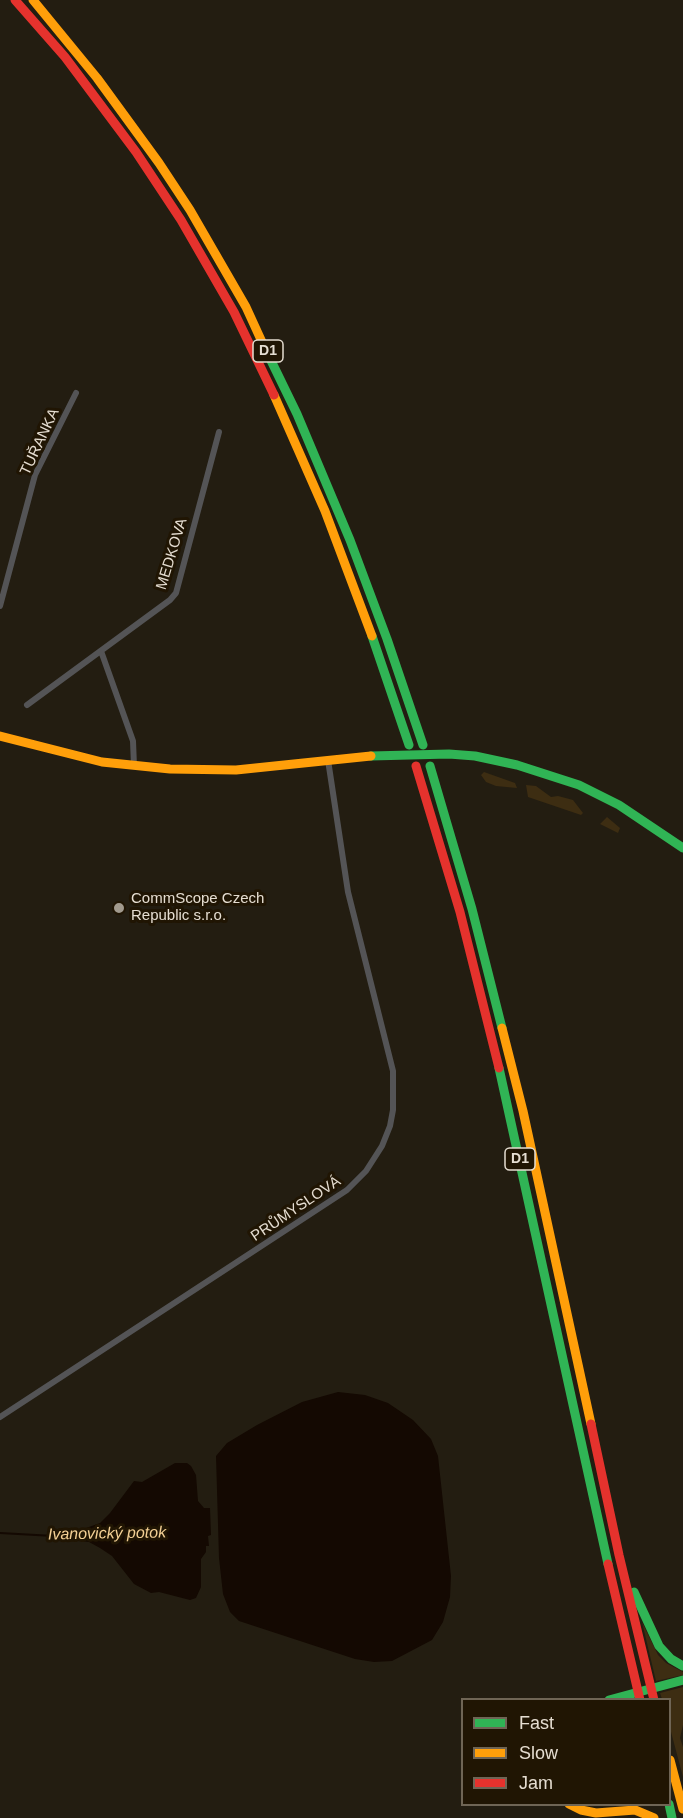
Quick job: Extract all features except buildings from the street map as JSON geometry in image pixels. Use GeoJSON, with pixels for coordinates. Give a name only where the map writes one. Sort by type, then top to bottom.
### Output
{"type":"FeatureCollection","features":[{"type":"Feature","properties":{"kind":"main road","name":"D1"},"geometry":{"type":"LineString","coordinates":[[15,0],[65,57],[136,152],[181,219],[238,321],[286,419],[331,527],[375,643],[409,745]]}},
{"type":"Feature","properties":{"kind":"main road","name":"D1"},"geometry":{"type":"LineString","coordinates":[[33,0],[92,70],[154,155],[190,210],[246,307],[297,414],[346,530],[387,639],[423,745]]}},
{"type":"Feature","properties":{"kind":"main road"},"geometry":{"type":"LineString","coordinates":[[0,736],[89,759],[135,766],[219,770],[388,754],[475,756],[517,765],[579,785],[626,809],[683,848]]}},
{"type":"Feature","properties":{"kind":"main road","name":"D1"},"geometry":{"type":"LineString","coordinates":[[416,766],[460,912],[510,1113],[606,1557],[640,1698]]}},
{"type":"Feature","properties":{"kind":"main road","name":"D1"},"geometry":{"type":"LineString","coordinates":[[430,766],[470,899],[523,1111],[602,1477],[654,1698]]}},
{"type":"Feature","properties":{"kind":"main road"},"geometry":{"type":"LineString","coordinates":[[602,1477],[616,1515],[634,1592],[659,1646],[671,1659],[683,1666]]}},
{"type":"Feature","properties":{"kind":"main road"},"geometry":{"type":"LineString","coordinates":[[634,1673],[635,1698]]}},
{"type":"Feature","properties":{"kind":"main road"},"geometry":{"type":"LineString","coordinates":[[616,1698],[683,1680]]}},
{"type":"Feature","properties":{"kind":"main road"},"geometry":{"type":"LineString","coordinates":[[671,1767],[683,1809]]}},
{"type":"Feature","properties":{"kind":"main road"},"geometry":{"type":"LineString","coordinates":[[574,1806],[588,1812],[635,1810],[654,1818]]}},
{"type":"Feature","properties":{"kind":"main road"},"geometry":{"type":"LineString","coordinates":[[612,1811],[621,1806]]}},
{"type":"Feature","properties":{"kind":"street","name":"TUŘANKA"},"geometry":{"type":"LineString","coordinates":[[0,606],[35,475],[76,393]]}},
{"type":"Feature","properties":{"kind":"street","name":"MEDKOVA"},"geometry":{"type":"LineString","coordinates":[[27,705],[170,600],[176,593],[219,432]]}},
{"type":"Feature","properties":{"kind":"street"},"geometry":{"type":"LineString","coordinates":[[101,651],[133,741],[135,766]]}},
{"type":"Feature","properties":{"kind":"street","name":"PRŮMYSLOVÁ"},"geometry":{"type":"LineString","coordinates":[[0,1417],[347,1190],[366,1171],[382,1146],[390,1126],[393,1110],[393,1077],[348,892],[328,760]]}},
{"type":"Feature","properties":{"kind":"shaded area"},"geometry":{"type":"Polygon","coordinates":[[[484,772],[515,783],[517,788],[496,786],[486,782],[481,775],[484,772]]]}},
{"type":"Feature","properties":{"kind":"shaded area"},"geometry":{"type":"Polygon","coordinates":[[[526,785],[536,786],[551,797],[558,796],[573,800],[583,813],[581,815],[528,797],[526,785]]]}},
{"type":"Feature","properties":{"kind":"shaded area"},"geometry":{"type":"Polygon","coordinates":[[[607,817],[620,828],[618,833],[600,824],[607,817]]]}},
{"type":"Feature","properties":{"kind":"shaded area"},"geometry":{"type":"Polygon","coordinates":[[[642,1622],[658,1655],[666,1663],[683,1672],[683,1675],[656,1681],[642,1622]]]}},
{"type":"Feature","properties":{"kind":"shaded area"},"geometry":{"type":"Polygon","coordinates":[[[683,1687],[683,1725],[680,1738],[683,1747],[683,1777],[671,1732],[671,1698],[662,1698],[660,1693],[683,1687]]]}},
{"type":"Feature","properties":{"kind":"water"},"geometry":{"type":"Polygon","coordinates":[[[338,1392],[365,1395],[388,1403],[413,1420],[431,1439],[438,1456],[451,1576],[450,1597],[443,1622],[432,1640],[392,1661],[374,1662],[355,1659],[239,1621],[230,1612],[223,1594],[219,1558],[216,1456],[227,1443],[257,1425],[302,1402],[338,1392]]]}},
{"type":"Feature","properties":{"kind":"water"},"geometry":{"type":"Polygon","coordinates":[[[175,1463],[187,1463],[191,1466],[196,1475],[198,1501],[204,1508],[210,1508],[211,1535],[208,1536],[209,1546],[206,1546],[206,1552],[201,1559],[201,1587],[196,1598],[190,1600],[159,1592],[151,1593],[134,1584],[112,1556],[100,1548],[89,1542],[53,1538],[53,1535],[75,1532],[100,1523],[134,1481],[142,1482],[175,1463]]]}},
{"type":"Feature","properties":{"kind":"waterway","name":"Ivanovický potok"},"geometry":{"type":"LineString","coordinates":[[0,1533],[54,1536]]}},
{"type":"Feature","properties":{"kind":"traffic: fast"},"geometry":{"type":"LineString","coordinates":[[262,342],[297,414],[350,540],[423,745]]}},
{"type":"Feature","properties":{"kind":"traffic: fast"},"geometry":{"type":"LineString","coordinates":[[372,636],[409,745]]}},
{"type":"Feature","properties":{"kind":"traffic: fast"},"geometry":{"type":"LineString","coordinates":[[371,756],[449,754],[475,756],[517,765],[579,785],[619,805],[683,848]]}},
{"type":"Feature","properties":{"kind":"traffic: fast"},"geometry":{"type":"LineString","coordinates":[[430,766],[472,909],[502,1028]]}},
{"type":"Feature","properties":{"kind":"traffic: fast"},"geometry":{"type":"LineString","coordinates":[[499,1068],[608,1564]]}},
{"type":"Feature","properties":{"kind":"traffic: fast"},"geometry":{"type":"LineString","coordinates":[[634,1592],[659,1646],[671,1659],[683,1666]]}},
{"type":"Feature","properties":{"kind":"traffic: fast"},"geometry":{"type":"LineString","coordinates":[[616,1698],[683,1680]]}},
{"type":"Feature","properties":{"kind":"traffic: fast"},"geometry":{"type":"LineString","coordinates":[[669,1806],[672,1818]]}},
{"type":"Feature","properties":{"kind":"traffic: slow"},"geometry":{"type":"LineString","coordinates":[[33,0],[97,78],[159,163],[190,210],[246,307],[262,342]]}},
{"type":"Feature","properties":{"kind":"traffic: slow"},"geometry":{"type":"LineString","coordinates":[[274,395],[325,511],[372,636]]}},
{"type":"Feature","properties":{"kind":"traffic: slow"},"geometry":{"type":"LineString","coordinates":[[0,736],[102,762],[170,769],[236,770],[371,756]]}},
{"type":"Feature","properties":{"kind":"traffic: slow"},"geometry":{"type":"LineString","coordinates":[[502,1028],[523,1111],[591,1424]]}},
{"type":"Feature","properties":{"kind":"traffic: slow"},"geometry":{"type":"LineString","coordinates":[[671,1764],[683,1809]]}},
{"type":"Feature","properties":{"kind":"traffic: slow"},"geometry":{"type":"LineString","coordinates":[[573,1806],[596,1813],[635,1810],[654,1818]]}},
{"type":"Feature","properties":{"kind":"traffic: jam"},"geometry":{"type":"LineString","coordinates":[[15,0],[65,57],[136,152],[181,220],[234,312],[274,395]]}},
{"type":"Feature","properties":{"kind":"traffic: jam"},"geometry":{"type":"LineString","coordinates":[[416,766],[460,912],[499,1068]]}},
{"type":"Feature","properties":{"kind":"traffic: jam"},"geometry":{"type":"LineString","coordinates":[[591,1424],[619,1555],[654,1698]]}},
{"type":"Feature","properties":{"kind":"traffic: jam"},"geometry":{"type":"LineString","coordinates":[[608,1564],[640,1698]]}},
{"type":"Feature","properties":{"kind":"place","name":"CommScope Czech Republic s.r.o."},"geometry":{"type":"Point","coordinates":[119,908]}}]}
